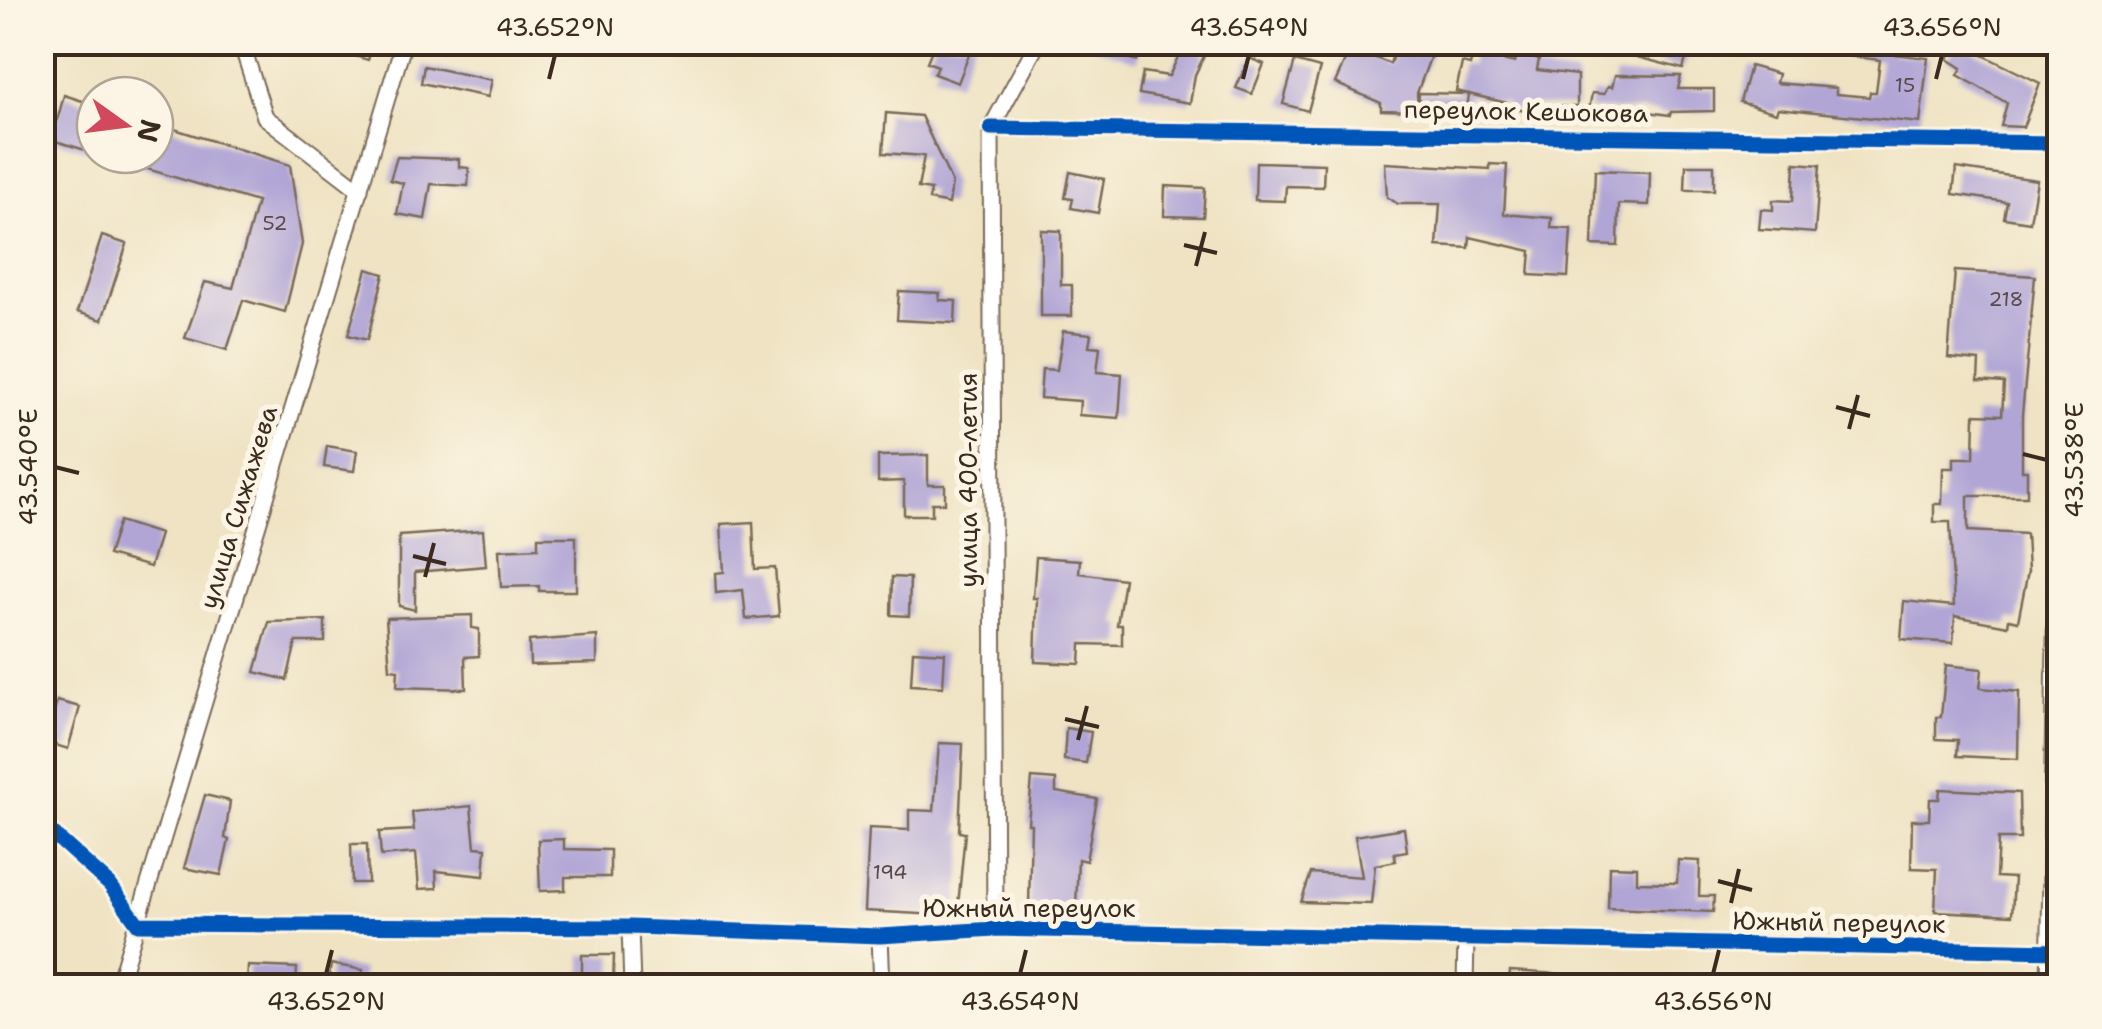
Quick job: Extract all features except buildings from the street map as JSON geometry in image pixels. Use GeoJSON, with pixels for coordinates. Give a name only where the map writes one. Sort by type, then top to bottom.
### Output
{"type":"FeatureCollection","features":[{"type":"Feature","properties":{"kind":"street"},"geometry":{"type":"LineString","coordinates":[[241,42],[265,117],[360,190]]}},
{"type":"Feature","properties":{"kind":"street","name":"улица Сижажева"},"geometry":{"type":"LineString","coordinates":[[118,986],[404,42]]}},
{"type":"Feature","properties":{"kind":"street","name":"улица 400-летия"},"geometry":{"type":"LineString","coordinates":[[995,930],[992,128],[1038,42]]}},
{"type":"Feature","properties":{"kind":"street","name":"переулок Кешокова"},"geometry":{"type":"LineString","coordinates":[[992,128],[2060,143]]}},
{"type":"Feature","properties":{"kind":"street"},"geometry":{"type":"LineString","coordinates":[[2049,986],[2055,951],[2060,362]]}},
{"type":"Feature","properties":{"kind":"street"},"geometry":{"type":"LineString","coordinates":[[42,824],[110,885],[138,924]]}},
{"type":"Feature","properties":{"kind":"street","name":"Южный переулок"},"geometry":{"type":"LineString","coordinates":[[138,924],[630,927],[880,936],[995,930],[2055,951]]}},
{"type":"Feature","properties":{"kind":"street"},"geometry":{"type":"LineString","coordinates":[[630,927],[632,986]]}},
{"type":"Feature","properties":{"kind":"street"},"geometry":{"type":"LineString","coordinates":[[880,936],[882,986]]}},
{"type":"Feature","properties":{"kind":"street"},"geometry":{"type":"LineString","coordinates":[[1465,986],[1466,939]]}},
{"type":"Feature","properties":{"kind":"cycle path"},"geometry":{"type":"LineString","coordinates":[[991,128],[2060,143]]}},
{"type":"Feature","properties":{"kind":"cycle path"},"geometry":{"type":"LineString","coordinates":[[42,824],[110,885],[138,924],[630,927],[880,936],[995,929],[2060,951]]}}]}
